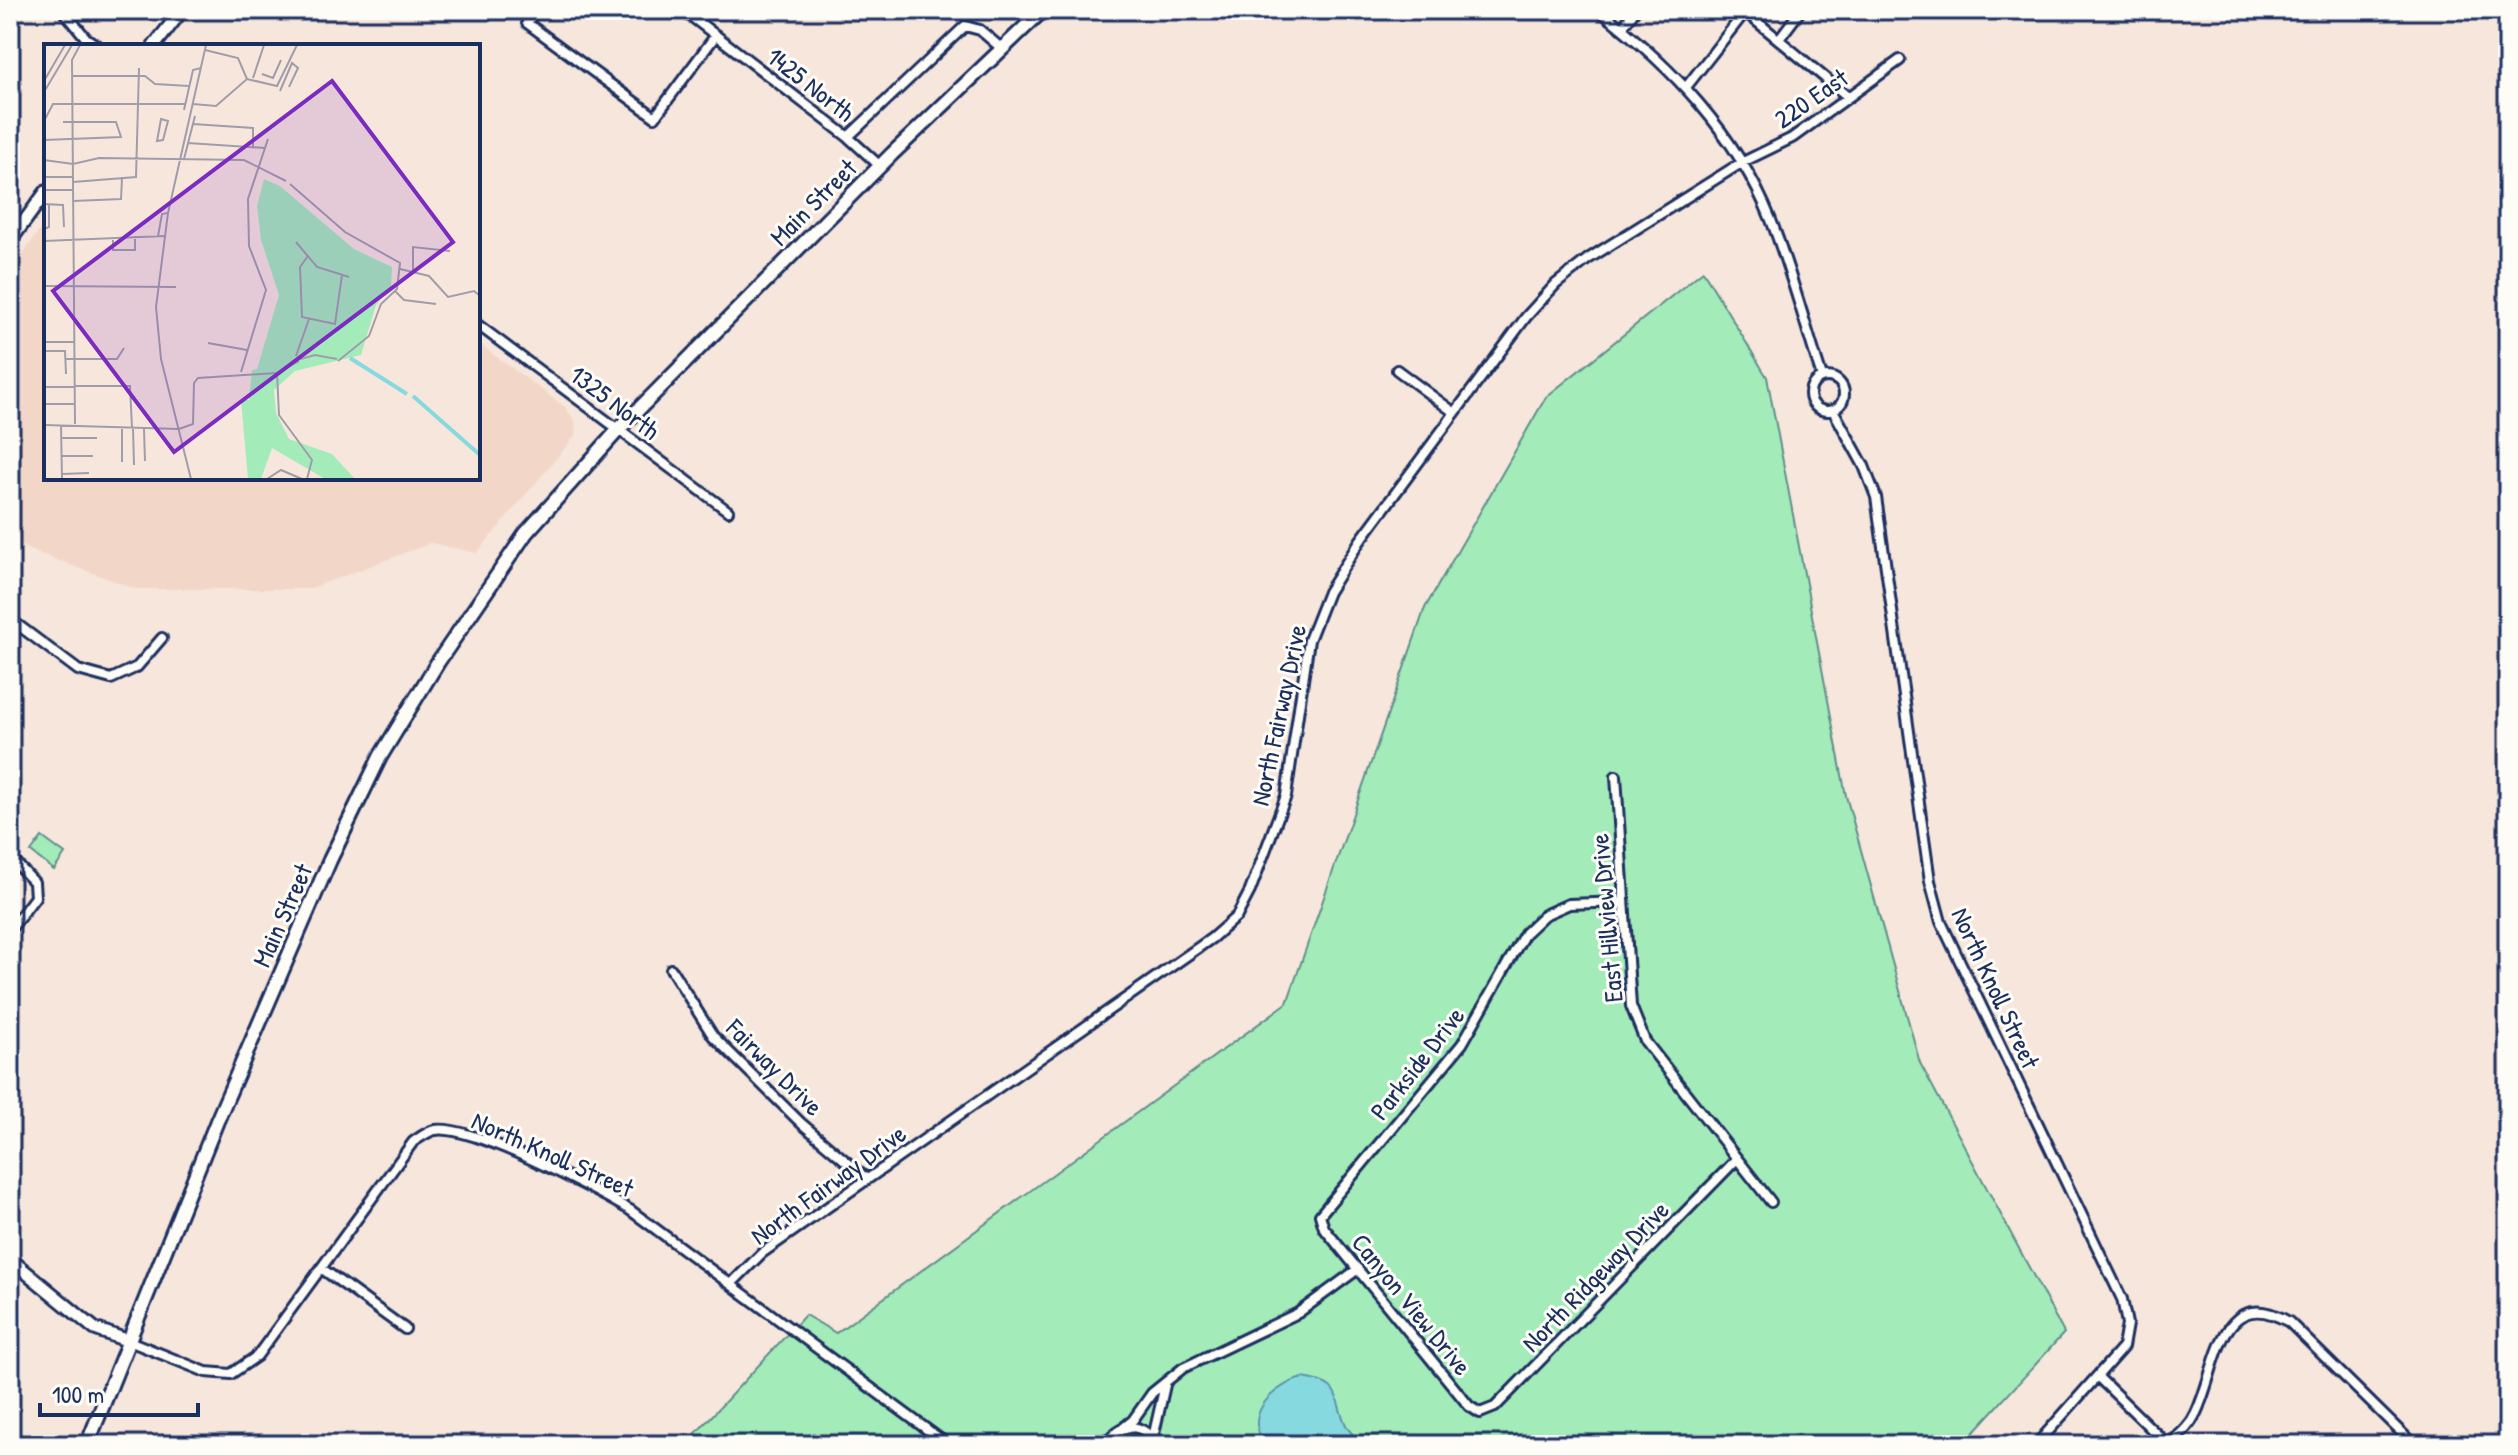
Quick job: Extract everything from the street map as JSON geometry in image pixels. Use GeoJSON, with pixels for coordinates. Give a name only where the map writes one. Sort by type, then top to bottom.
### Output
{"type":"FeatureCollection","features":[{"type":"Feature","properties":{"kind":"main road"},"geometry":{"type":"LineString","coordinates":[[156,44],[182,10]]}},
{"type":"Feature","properties":{"kind":"main road","name":"Main Street"},"geometry":{"type":"LineString","coordinates":[[87,1445],[223,1108],[330,860],[380,757],[438,662],[526,533],[619,429],[880,166],[1043,10]]}},
{"type":"Feature","properties":{"kind":"main road"},"geometry":{"type":"LineString","coordinates":[[10,241],[44,195]]}},
{"type":"Feature","properties":{"kind":"main road"},"geometry":{"type":"LineString","coordinates":[[10,1259],[95,1329],[129,1341]]}},
{"type":"Feature","properties":{"kind":"street"},"geometry":{"type":"LineString","coordinates":[[63,10],[86,38],[95,44]]}},
{"type":"Feature","properties":{"kind":"street"},"geometry":{"type":"LineString","coordinates":[[537,10],[527,23],[655,117],[716,35]]}},
{"type":"Feature","properties":{"kind":"street","name":"1425 North"},"geometry":{"type":"LineString","coordinates":[[676,10],[716,35],[848,137],[880,166]]}},
{"type":"Feature","properties":{"kind":"street","name":"North Knoll Street"},"geometry":{"type":"LineString","coordinates":[[1599,10],[1687,86],[1741,163],[1770,218],[1822,377]]}},
{"type":"Feature","properties":{"kind":"street"},"geometry":{"type":"LineString","coordinates":[[1622,28],[1635,10]]}},
{"type":"Feature","properties":{"kind":"street"},"geometry":{"type":"LineString","coordinates":[[1779,39],[1801,10]]}},
{"type":"Feature","properties":{"kind":"street"},"geometry":{"type":"LineString","coordinates":[[1687,86],[1744,11],[1848,97]]}},
{"type":"Feature","properties":{"kind":"street"},"geometry":{"type":"LineString","coordinates":[[848,137],[965,26],[980,30],[1001,48]]}},
{"type":"Feature","properties":{"kind":"street","name":"220 East"},"geometry":{"type":"LineString","coordinates":[[1741,163],[1792,138],[1900,60]]}},
{"type":"Feature","properties":{"kind":"street","name":"North Fairway Drive"},"geometry":{"type":"LineString","coordinates":[[732,1283],[762,1253],[1212,938],[1237,916],[1250,891],[1286,796],[1309,640],[1328,592],[1360,541],[1526,317],[1556,284],[1588,259],[1741,163]]}},
{"type":"Feature","properties":{"kind":"street","name":"1325 North"},"geometry":{"type":"LineString","coordinates":[[480,326],[728,511]]}},
{"type":"Feature","properties":{"kind":"street"},"geometry":{"type":"LineString","coordinates":[[1397,370],[1455,413]]}},
{"type":"Feature","properties":{"kind":"street","name":"North Knoll Street"},"geometry":{"type":"LineString","coordinates":[[1822,377],[1833,378],[1842,386],[1843,397],[1833,410],[1822,410],[1810,399],[1813,383],[1822,377]]}},
{"type":"Feature","properties":{"kind":"street","name":"North Knoll Street"},"geometry":{"type":"LineString","coordinates":[[1833,410],[1864,466],[1876,497],[1930,881],[1941,922],[2122,1299],[2127,1324],[2123,1347],[2036,1445]]}},
{"type":"Feature","properties":{"kind":"street"},"geometry":{"type":"LineString","coordinates":[[10,619],[78,670],[111,679],[137,667],[162,638]]}},
{"type":"Feature","properties":{"kind":"street","name":"East Hillview Drive"},"geometry":{"type":"LineString","coordinates":[[1616,776],[1621,902],[1631,1006],[1645,1041],[1735,1161],[1771,1202]]}},
{"type":"Feature","properties":{"kind":"street"},"geometry":{"type":"LineString","coordinates":[[10,857],[34,882],[35,897],[10,930]]}},
{"type":"Feature","properties":{"kind":"street","name":"Parkside Drive"},"geometry":{"type":"LineString","coordinates":[[1320,1215],[1462,1044],[1525,933],[1544,915],[1569,904],[1621,902]]}},
{"type":"Feature","properties":{"kind":"street","name":"Fairway Drive"},"geometry":{"type":"LineString","coordinates":[[671,969],[713,1036],[801,1123],[867,1179]]}},
{"type":"Feature","properties":{"kind":"street","name":"North Knoll Street"},"geometry":{"type":"LineString","coordinates":[[129,1341],[206,1372],[231,1374],[257,1356],[413,1142],[433,1130],[463,1132],[600,1193],[732,1283],[935,1442],[948,1445]]}},
{"type":"Feature","properties":{"kind":"street","name":"North Ridgeway Drive"},"geometry":{"type":"LineString","coordinates":[[1480,1413],[1495,1407],[1735,1161]]}},
{"type":"Feature","properties":{"kind":"street","name":"Canyon View Drive"},"geometry":{"type":"LineString","coordinates":[[1320,1215],[1324,1228],[1469,1406],[1480,1413]]}},
{"type":"Feature","properties":{"kind":"street"},"geometry":{"type":"LineString","coordinates":[[321,1268],[405,1329]]}},
{"type":"Feature","properties":{"kind":"street"},"geometry":{"type":"LineString","coordinates":[[1093,1445],[1108,1442],[1133,1420],[1152,1393],[1183,1368],[1298,1313],[1358,1269]]}},
{"type":"Feature","properties":{"kind":"street"},"geometry":{"type":"LineString","coordinates":[[2098,1377],[2168,1445],[2189,1426],[2198,1411],[2227,1326],[2245,1313],[2269,1310],[2289,1322],[2414,1445]]}},
{"type":"Feature","properties":{"kind":"street"},"geometry":{"type":"LineString","coordinates":[[1155,1441],[1165,1385]]}},
{"type":"Feature","properties":{"kind":"street"},"geometry":{"type":"LineString","coordinates":[[1123,1428],[1139,1427],[1155,1441]]}},
{"type":"Feature","properties":{"kind":"shaded area"},"geometry":{"type":"Polygon","coordinates":[[[44,225],[44,480],[480,480],[480,344],[565,407],[575,421],[576,435],[477,553],[431,543],[309,589],[136,589],[27,549],[10,536],[10,271],[44,225]]]}},
{"type":"Feature","properties":{"kind":"green space"},"geometry":{"type":"Polygon","coordinates":[[[1703,271],[1767,377],[1846,796],[1920,1063],[2064,1333],[1965,1442],[1950,1445],[685,1445],[805,1315],[836,1333],[1287,1003],[1425,608],[1546,397],[1703,271]]]}},
{"type":"Feature","properties":{"kind":"green space"},"geometry":{"type":"Polygon","coordinates":[[[42,837],[65,854],[54,870],[31,852],[42,837]]]}},
{"type":"Feature","properties":{"kind":"water"},"geometry":{"type":"Polygon","coordinates":[[[1303,1378],[1331,1388],[1348,1428],[1363,1445],[1267,1445],[1259,1434],[1257,1424],[1264,1403],[1282,1387],[1303,1378]]]}}]}
